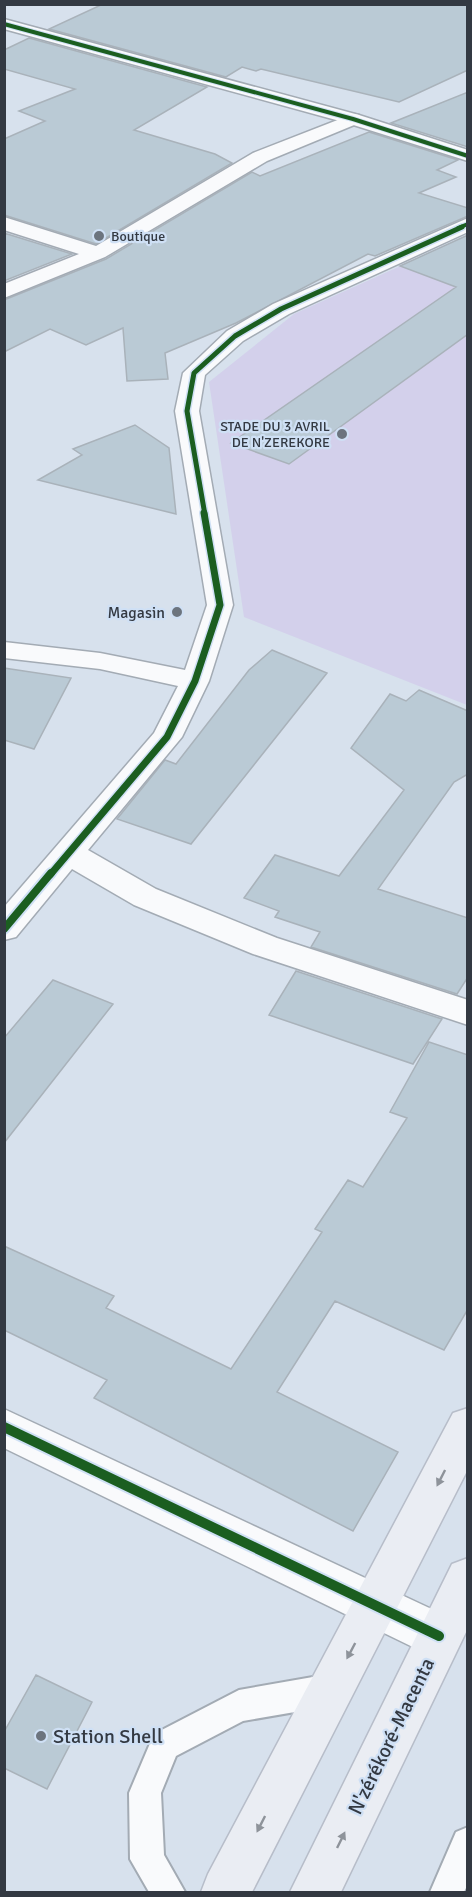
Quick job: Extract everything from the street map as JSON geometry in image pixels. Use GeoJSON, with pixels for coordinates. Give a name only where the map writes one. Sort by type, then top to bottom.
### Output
{"type":"FeatureCollection","features":[{"type":"Feature","properties":{"kind":"highway"},"geometry":{"type":"LineString","coordinates":[[226,1893],[468,1426]]}},
{"type":"Feature","properties":{"kind":"highway","name":"N'zérékoré-Macenta"},"geometry":{"type":"LineString","coordinates":[[315,1893],[468,1579]]}},
{"type":"Feature","properties":{"kind":"street"},"geometry":{"type":"LineString","coordinates":[[4,24],[353,119],[468,156]]}},
{"type":"Feature","properties":{"kind":"street"},"geometry":{"type":"LineString","coordinates":[[4,292],[98,254],[260,157],[353,119]]}},
{"type":"Feature","properties":{"kind":"street"},"geometry":{"type":"LineString","coordinates":[[4,223],[98,254]]}},
{"type":"Feature","properties":{"kind":"street"},"geometry":{"type":"LineString","coordinates":[[4,929],[167,737],[195,681],[220,605],[187,411],[194,373],[235,336],[281,309],[468,224]]}},
{"type":"Feature","properties":{"kind":"street"},"geometry":{"type":"LineString","coordinates":[[4,650],[100,661],[195,681]]}},
{"type":"Feature","properties":{"kind":"street"},"geometry":{"type":"LineString","coordinates":[[69,853],[145,897],[254,941],[468,1013]]}},
{"type":"Feature","properties":{"kind":"street"},"geometry":{"type":"LineString","coordinates":[[4,1427],[440,1636]]}},
{"type":"Feature","properties":{"kind":"lane"},"geometry":{"type":"LineString","coordinates":[[168,1893],[147,1859],[145,1793],[165,1745],[239,1706],[330,1690]]}},
{"type":"Feature","properties":{"kind":"lane"},"geometry":{"type":"LineString","coordinates":[[457,1883],[468,1844]]}},
{"type":"Feature","properties":{"kind":"shaded area","name":"STADE DU 3 AVRIL DE N'ZEREKORE"},"geometry":{"type":"Polygon","coordinates":[[[467,236],[467,705],[244,617],[209,382],[294,314],[467,236]]]}},
{"type":"Feature","properties":{"kind":"building"},"geometry":{"type":"Polygon","coordinates":[[[103,4],[468,4],[468,70],[399,102],[261,69],[256,71],[242,67],[226,77],[49,29],[103,4]]]}},
{"type":"Feature","properties":{"kind":"building"},"geometry":{"type":"Polygon","coordinates":[[[29,38],[207,87],[134,130],[215,154],[232,163],[96,244],[4,215],[4,139],[45,121],[19,111],[75,89],[4,69],[4,50],[29,38]]]}},
{"type":"Feature","properties":{"kind":"building"},"geometry":{"type":"Polygon","coordinates":[[[468,92],[468,147],[391,123],[468,92]]]}},
{"type":"Feature","properties":{"kind":"building"},"geometry":{"type":"Polygon","coordinates":[[[369,132],[458,160],[437,170],[456,177],[419,193],[468,208],[468,216],[375,256],[368,254],[236,323],[165,353],[168,379],[127,381],[123,328],[86,345],[50,329],[4,352],[4,300],[106,259],[252,172],[260,176],[369,132]]]}},
{"type":"Feature","properties":{"kind":"building"},"geometry":{"type":"Polygon","coordinates":[[[4,233],[72,254],[4,281],[4,233]]]}},
{"type":"Feature","properties":{"kind":"building"},"geometry":{"type":"Polygon","coordinates":[[[468,235],[468,334],[289,464],[231,443],[456,287],[400,266],[468,235]]]}},
{"type":"Feature","properties":{"kind":"building"},"geometry":{"type":"Polygon","coordinates":[[[135,425],[169,448],[176,514],[38,480],[82,455],[73,449],[135,425]]]}},
{"type":"Feature","properties":{"kind":"building"},"geometry":{"type":"Polygon","coordinates":[[[272,650],[327,673],[191,844],[117,819],[165,760],[176,764],[249,670],[272,650]]]}},
{"type":"Feature","properties":{"kind":"building"},"geometry":{"type":"Polygon","coordinates":[[[4,668],[71,678],[34,749],[4,740],[4,668]]]}},
{"type":"Feature","properties":{"kind":"building"},"geometry":{"type":"Polygon","coordinates":[[[419,690],[468,711],[468,774],[454,782],[378,889],[468,918],[468,977],[457,994],[311,947],[320,932],[275,917],[279,911],[244,898],[275,855],[339,876],[404,790],[351,748],[390,694],[406,701],[419,690]]]}},
{"type":"Feature","properties":{"kind":"building"},"geometry":{"type":"Polygon","coordinates":[[[296,971],[442,1019],[413,1064],[269,1015],[296,971]]]}},
{"type":"Feature","properties":{"kind":"building"},"geometry":{"type":"Polygon","coordinates":[[[53,980],[113,1004],[4,1143],[4,1038],[53,980]]]}},
{"type":"Feature","properties":{"kind":"building"},"geometry":{"type":"Polygon","coordinates":[[[429,1042],[468,1055],[468,1309],[444,1350],[335,1301],[277,1392],[398,1452],[353,1531],[94,1398],[107,1380],[4,1330],[4,1246],[114,1296],[106,1308],[231,1369],[322,1232],[315,1229],[348,1180],[363,1187],[407,1118],[390,1112],[429,1042]]]}},
{"type":"Feature","properties":{"kind":"building"},"geometry":{"type":"Polygon","coordinates":[[[36,1675],[92,1702],[47,1789],[4,1768],[4,1732],[36,1675]]]}},
{"type":"Feature","properties":{"kind":"cycle path"},"geometry":{"type":"LineString","coordinates":[[4,24],[353,119],[468,156]]}},
{"type":"Feature","properties":{"kind":"cycle path"},"geometry":{"type":"LineString","coordinates":[[4,929],[167,737],[195,681],[220,605],[187,411],[194,373],[235,336],[281,309],[468,224]]}},
{"type":"Feature","properties":{"kind":"cycle path"},"geometry":{"type":"LineString","coordinates":[[4,1427],[439,1636]]}},
{"type":"Feature","properties":{"kind":"place","name":"Boutique"},"geometry":{"type":"Point","coordinates":[99,236]}},
{"type":"Feature","properties":{"kind":"place","name":"STADE DU 3 AVRIL DE N'ZEREKORE"},"geometry":{"type":"Point","coordinates":[342,434]}},
{"type":"Feature","properties":{"kind":"place","name":"Magasin"},"geometry":{"type":"Point","coordinates":[177,612]}},
{"type":"Feature","properties":{"kind":"place","name":"Station Shell"},"geometry":{"type":"Point","coordinates":[41,1736]}}]}
